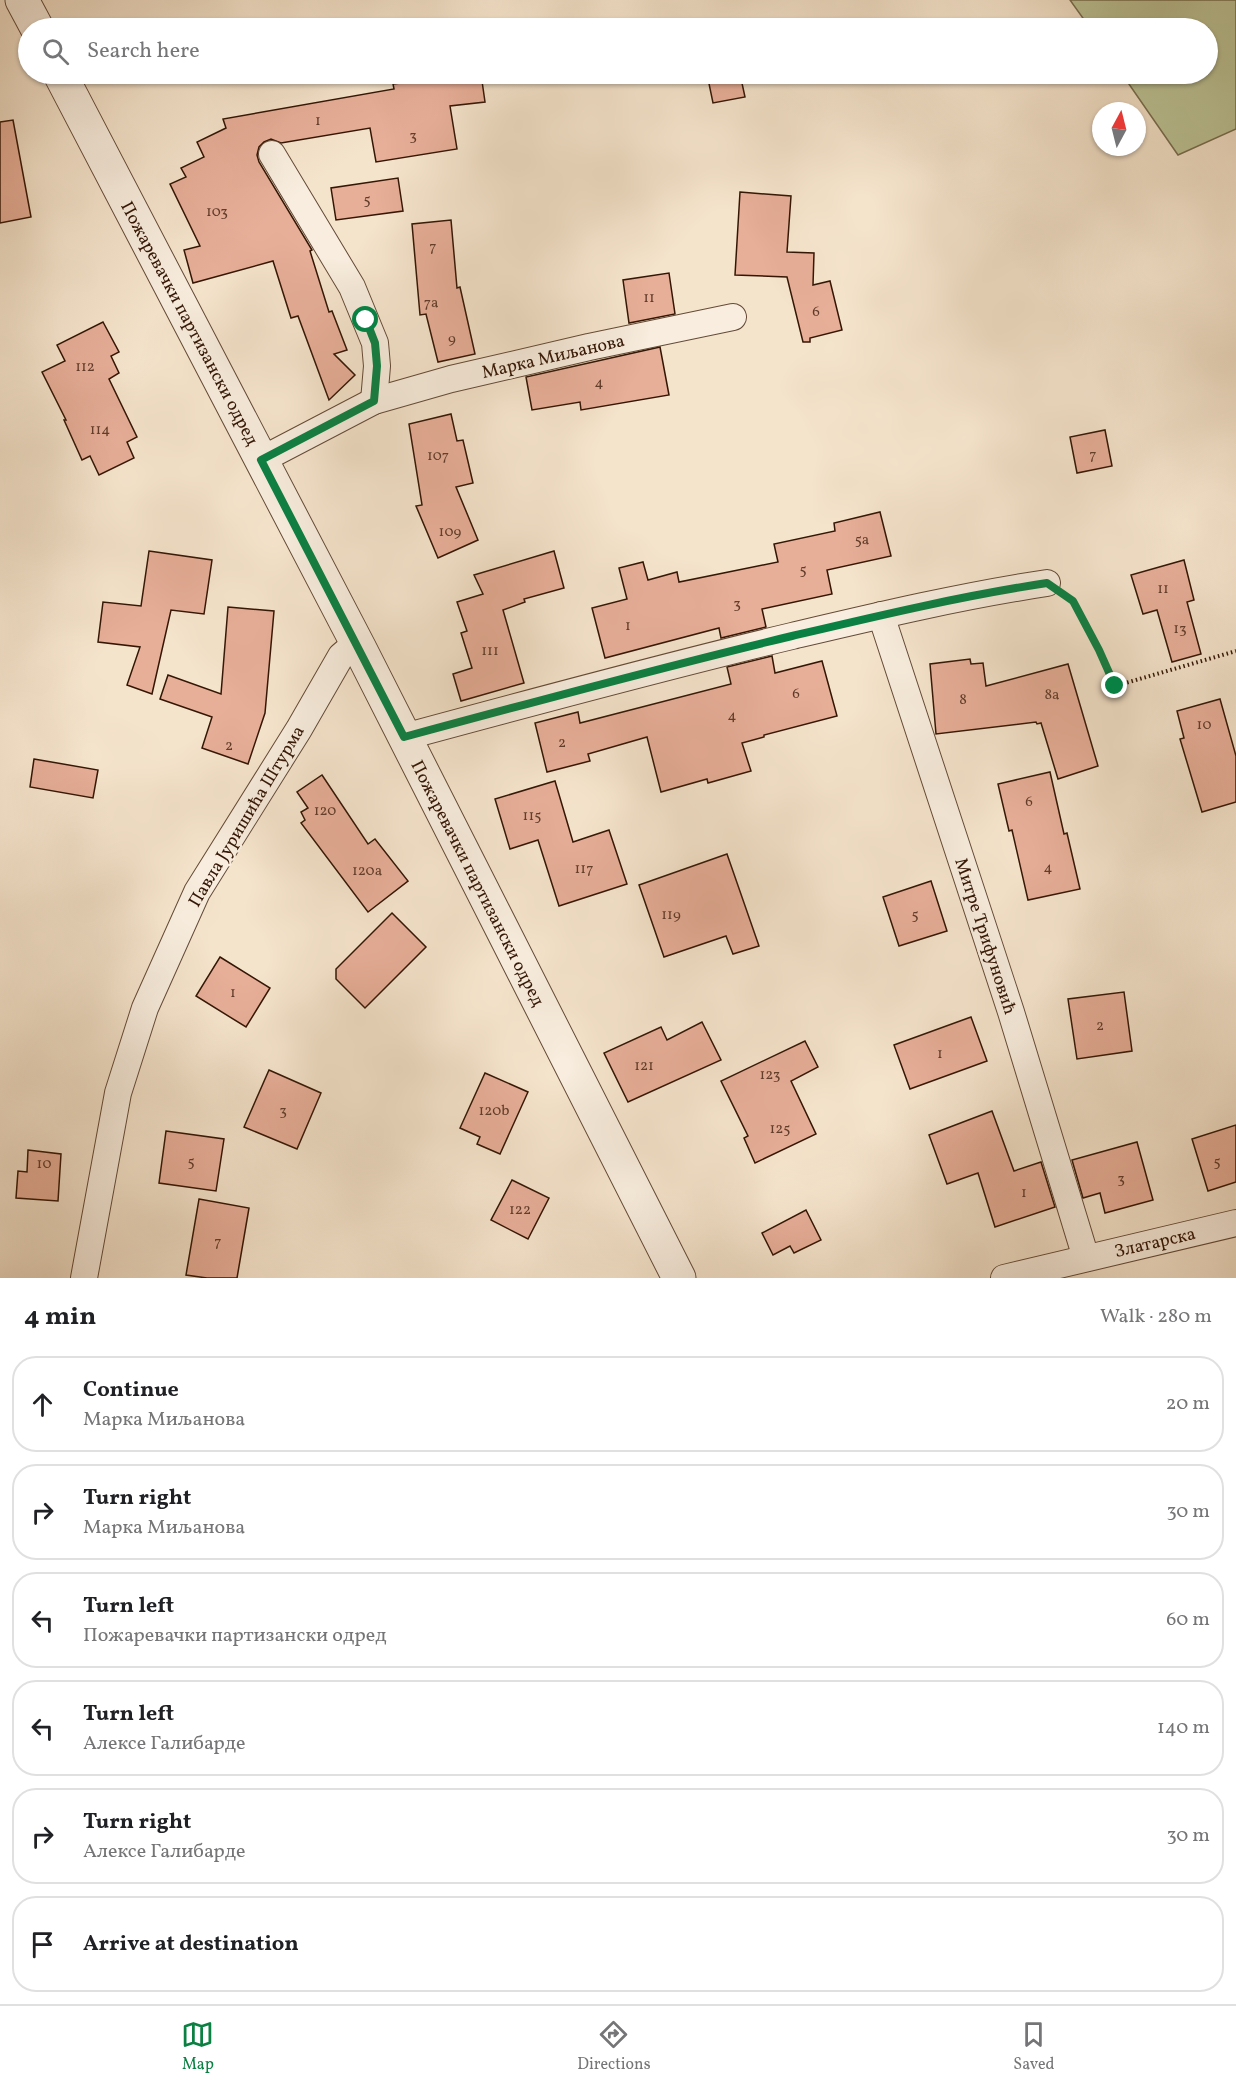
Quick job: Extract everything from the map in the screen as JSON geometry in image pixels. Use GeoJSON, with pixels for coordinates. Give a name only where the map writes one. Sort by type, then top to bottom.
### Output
{"type":"FeatureCollection","features":[{"type":"Feature","properties":{"kind":"street"},"geometry":{"type":"LineString","coordinates":[[22,0],[32,18]]}},
{"type":"Feature","properties":{"kind":"street","name":"Пожаревачки партизански одред"},"geometry":{"type":"LineString","coordinates":[[65,84],[359,647],[679,1278]]}},
{"type":"Feature","properties":{"kind":"street"},"geometry":{"type":"LineString","coordinates":[[272,154],[357,298],[375,343],[377,366],[374,401]]}},
{"type":"Feature","properties":{"kind":"street","name":"Марка Миљанова"},"geometry":{"type":"LineString","coordinates":[[261,460],[374,401],[451,379],[589,346],[733,317]]}},
{"type":"Feature","properties":{"kind":"street"},"geometry":{"type":"LineString","coordinates":[[404,737],[741,648],[993,591],[1047,583]]}},
{"type":"Feature","properties":{"kind":"street","name":"Митре Трифуновић"},"geometry":{"type":"LineString","coordinates":[[881,615],[1011,1012],[1086,1258]]}},
{"type":"Feature","properties":{"kind":"street","name":"Павла Јуришића Штурма"},"geometry":{"type":"LineString","coordinates":[[84,1278],[118,1093],[144,1008],[197,892],[299,729],[341,656],[359,647]]}},
{"type":"Feature","properties":{"kind":"street","name":"Златарска"},"geometry":{"type":"LineString","coordinates":[[1004,1278],[1236,1223]]}},
{"type":"Feature","properties":{"kind":"path"},"geometry":{"type":"LineString","coordinates":[[1047,583],[1073,601],[1115,686],[1236,651]]}},
{"type":"Feature","properties":{"kind":"green space"},"geometry":{"type":"Polygon","coordinates":[[[1070,0],[1236,0],[1236,129],[1178,155],[1146,109],[1146,102],[1141,102],[1129,84],[1218,84],[1218,18],[1083,18],[1070,0]]]}},
{"type":"Feature","properties":{"kind":"building"},"geometry":{"type":"Polygon","coordinates":[[[393,84],[482,84],[485,102],[450,106],[457,149],[376,162],[370,128],[281,143],[271,139],[259,147],[257,155],[312,250],[310,251],[329,312],[332,311],[347,350],[334,354],[355,375],[329,400],[298,316],[291,318],[273,261],[193,283],[184,250],[200,246],[170,184],[186,177],[181,168],[204,157],[197,142],[226,128],[223,119],[394,89],[393,84]]]}},
{"type":"Feature","properties":{"kind":"building"},"geometry":{"type":"Polygon","coordinates":[[[709,84],[742,84],[745,97],[713,103],[709,84]]]}},
{"type":"Feature","properties":{"kind":"building"},"geometry":{"type":"Polygon","coordinates":[[[13,120],[31,217],[0,223],[0,122],[13,120]]]}},
{"type":"Feature","properties":{"kind":"building"},"geometry":{"type":"Polygon","coordinates":[[[398,178],[403,211],[336,220],[331,188],[398,178]]]}},
{"type":"Feature","properties":{"kind":"building"},"geometry":{"type":"Polygon","coordinates":[[[740,192],[791,196],[787,252],[814,253],[813,285],[830,281],[842,330],[810,338],[810,342],[803,342],[787,277],[735,275],[740,192]]]}},
{"type":"Feature","properties":{"kind":"building"},"geometry":{"type":"Polygon","coordinates":[[[451,220],[457,288],[460,287],[475,354],[438,362],[426,314],[420,315],[412,224],[451,220]]]}},
{"type":"Feature","properties":{"kind":"building"},"geometry":{"type":"Polygon","coordinates":[[[669,273],[675,314],[629,323],[623,280],[669,273]]]}},
{"type":"Feature","properties":{"kind":"building"},"geometry":{"type":"Polygon","coordinates":[[[103,322],[119,352],[111,356],[119,373],[109,379],[137,437],[127,442],[134,458],[99,475],[90,456],[82,460],[64,420],[66,420],[42,372],[65,361],[57,345],[103,322]]]}},
{"type":"Feature","properties":{"kind":"building"},"geometry":{"type":"Polygon","coordinates":[[[660,347],[669,395],[581,410],[580,402],[532,410],[526,377],[660,347]]]}},
{"type":"Feature","properties":{"kind":"building"},"geometry":{"type":"Polygon","coordinates":[[[451,414],[457,441],[463,440],[473,483],[456,487],[478,540],[438,558],[416,506],[422,505],[409,424],[451,414]]]}},
{"type":"Feature","properties":{"kind":"building"},"geometry":{"type":"Polygon","coordinates":[[[1105,430],[1112,466],[1077,473],[1070,437],[1105,430]]]}},
{"type":"Feature","properties":{"kind":"building"},"geometry":{"type":"Polygon","coordinates":[[[880,512],[891,556],[827,570],[832,594],[762,609],[766,627],[721,638],[719,628],[605,658],[592,608],[627,599],[619,568],[643,562],[648,580],[677,572],[679,582],[778,562],[774,544],[835,531],[834,523],[880,512]]]}},
{"type":"Feature","properties":{"kind":"building"},"geometry":{"type":"Polygon","coordinates":[[[149,551],[212,560],[204,614],[171,610],[152,694],[127,685],[140,647],[98,642],[103,602],[141,606],[149,551]]]}},
{"type":"Feature","properties":{"kind":"building"},"geometry":{"type":"Polygon","coordinates":[[[554,551],[564,588],[524,599],[525,602],[503,610],[524,683],[461,701],[453,674],[472,668],[461,633],[467,631],[457,602],[483,594],[474,575],[554,551]]]}},
{"type":"Feature","properties":{"kind":"building"},"geometry":{"type":"Polygon","coordinates":[[[1184,560],[1194,600],[1187,602],[1201,654],[1172,662],[1157,610],[1143,614],[1131,575],[1184,560]]]}},
{"type":"Feature","properties":{"kind":"building"},"geometry":{"type":"Polygon","coordinates":[[[228,607],[274,611],[265,713],[248,764],[202,748],[212,717],[160,699],[168,675],[221,694],[228,607]]]}},
{"type":"Feature","properties":{"kind":"building"},"geometry":{"type":"Polygon","coordinates":[[[772,656],[775,673],[822,661],[837,716],[742,743],[751,771],[708,783],[707,779],[661,792],[647,737],[588,754],[590,761],[547,772],[535,723],[578,712],[580,723],[731,684],[727,667],[772,656]]]}},
{"type":"Feature","properties":{"kind":"building"},"geometry":{"type":"Polygon","coordinates":[[[970,659],[971,664],[983,663],[986,686],[1068,664],[1098,766],[1058,779],[1041,723],[1036,722],[936,734],[930,664],[970,659]]]}},
{"type":"Feature","properties":{"kind":"building"},"geometry":{"type":"Polygon","coordinates":[[[1220,699],[1236,756],[1236,802],[1202,812],[1180,739],[1184,738],[1177,711],[1220,699]]]}},
{"type":"Feature","properties":{"kind":"building"},"geometry":{"type":"Polygon","coordinates":[[[34,759],[98,770],[93,798],[30,787],[34,759]]]}},
{"type":"Feature","properties":{"kind":"building"},"geometry":{"type":"Polygon","coordinates":[[[1050,772],[1064,834],[1067,833],[1080,889],[1028,900],[1012,830],[1009,831],[998,784],[1050,772]]]}},
{"type":"Feature","properties":{"kind":"building"},"geometry":{"type":"Polygon","coordinates":[[[322,775],[368,844],[375,839],[408,881],[368,912],[301,823],[305,820],[301,812],[308,808],[297,792],[322,775]]]}},
{"type":"Feature","properties":{"kind":"building"},"geometry":{"type":"Polygon","coordinates":[[[555,781],[573,842],[609,830],[627,884],[559,906],[538,840],[510,849],[495,799],[555,781]]]}},
{"type":"Feature","properties":{"kind":"building"},"geometry":{"type":"Polygon","coordinates":[[[727,854],[759,946],[733,954],[726,936],[664,957],[639,885],[727,854]]]}},
{"type":"Feature","properties":{"kind":"building"},"geometry":{"type":"Polygon","coordinates":[[[931,881],[947,931],[899,946],[883,897],[931,881]]]}},
{"type":"Feature","properties":{"kind":"building"},"geometry":{"type":"Polygon","coordinates":[[[392,913],[426,947],[365,1008],[336,979],[336,969],[392,913]]]}},
{"type":"Feature","properties":{"kind":"building"},"geometry":{"type":"Polygon","coordinates":[[[220,957],[270,988],[246,1027],[196,996],[220,957]]]}},
{"type":"Feature","properties":{"kind":"building"},"geometry":{"type":"Polygon","coordinates":[[[1124,992],[1132,1051],[1077,1059],[1068,999],[1124,992]]]}},
{"type":"Feature","properties":{"kind":"building"},"geometry":{"type":"Polygon","coordinates":[[[971,1017],[987,1061],[910,1089],[894,1045],[971,1017]]]}},
{"type":"Feature","properties":{"kind":"building"},"geometry":{"type":"Polygon","coordinates":[[[702,1022],[721,1060],[628,1102],[604,1053],[661,1027],[667,1040],[702,1022]]]}},
{"type":"Feature","properties":{"kind":"building"},"geometry":{"type":"Polygon","coordinates":[[[805,1041],[818,1067],[791,1081],[816,1134],[755,1163],[744,1138],[748,1136],[721,1081],[805,1041]]]}},
{"type":"Feature","properties":{"kind":"building"},"geometry":{"type":"Polygon","coordinates":[[[269,1070],[321,1093],[297,1149],[244,1127],[269,1070]]]}},
{"type":"Feature","properties":{"kind":"building"},"geometry":{"type":"Polygon","coordinates":[[[485,1073],[528,1092],[500,1154],[477,1144],[480,1137],[460,1128],[485,1073]]]}},
{"type":"Feature","properties":{"kind":"building"},"geometry":{"type":"Polygon","coordinates":[[[992,1111],[1014,1171],[1041,1162],[1055,1207],[995,1227],[978,1173],[947,1184],[929,1135],[992,1111]]]}},
{"type":"Feature","properties":{"kind":"building"},"geometry":{"type":"Polygon","coordinates":[[[1236,1125],[1236,1182],[1208,1191],[1192,1139],[1236,1125]]]}},
{"type":"Feature","properties":{"kind":"building"},"geometry":{"type":"Polygon","coordinates":[[[166,1131],[224,1139],[216,1191],[159,1183],[166,1131]]]}},
{"type":"Feature","properties":{"kind":"building"},"geometry":{"type":"Polygon","coordinates":[[[1137,1142],[1153,1200],[1105,1213],[1100,1193],[1083,1198],[1072,1160],[1137,1142]]]}},
{"type":"Feature","properties":{"kind":"building"},"geometry":{"type":"Polygon","coordinates":[[[28,1150],[61,1154],[58,1201],[16,1198],[18,1171],[27,1172],[28,1150]]]}},
{"type":"Feature","properties":{"kind":"building"},"geometry":{"type":"Polygon","coordinates":[[[512,1180],[549,1198],[528,1239],[491,1220],[512,1180]]]}},
{"type":"Feature","properties":{"kind":"building"},"geometry":{"type":"Polygon","coordinates":[[[199,1199],[249,1208],[237,1278],[186,1275],[199,1199]]]}},
{"type":"Feature","properties":{"kind":"building"},"geometry":{"type":"Polygon","coordinates":[[[806,1210],[821,1240],[794,1253],[790,1246],[773,1255],[762,1233],[806,1210]]]}},
{"type":"Feature","properties":{"kind":"route"},"geometry":{"type":"LineString","coordinates":[[366,320],[375,343],[377,366],[374,401],[261,460],[404,737],[741,648],[901,610],[993,591],[1047,583],[1073,601],[1115,686]]}}]}
